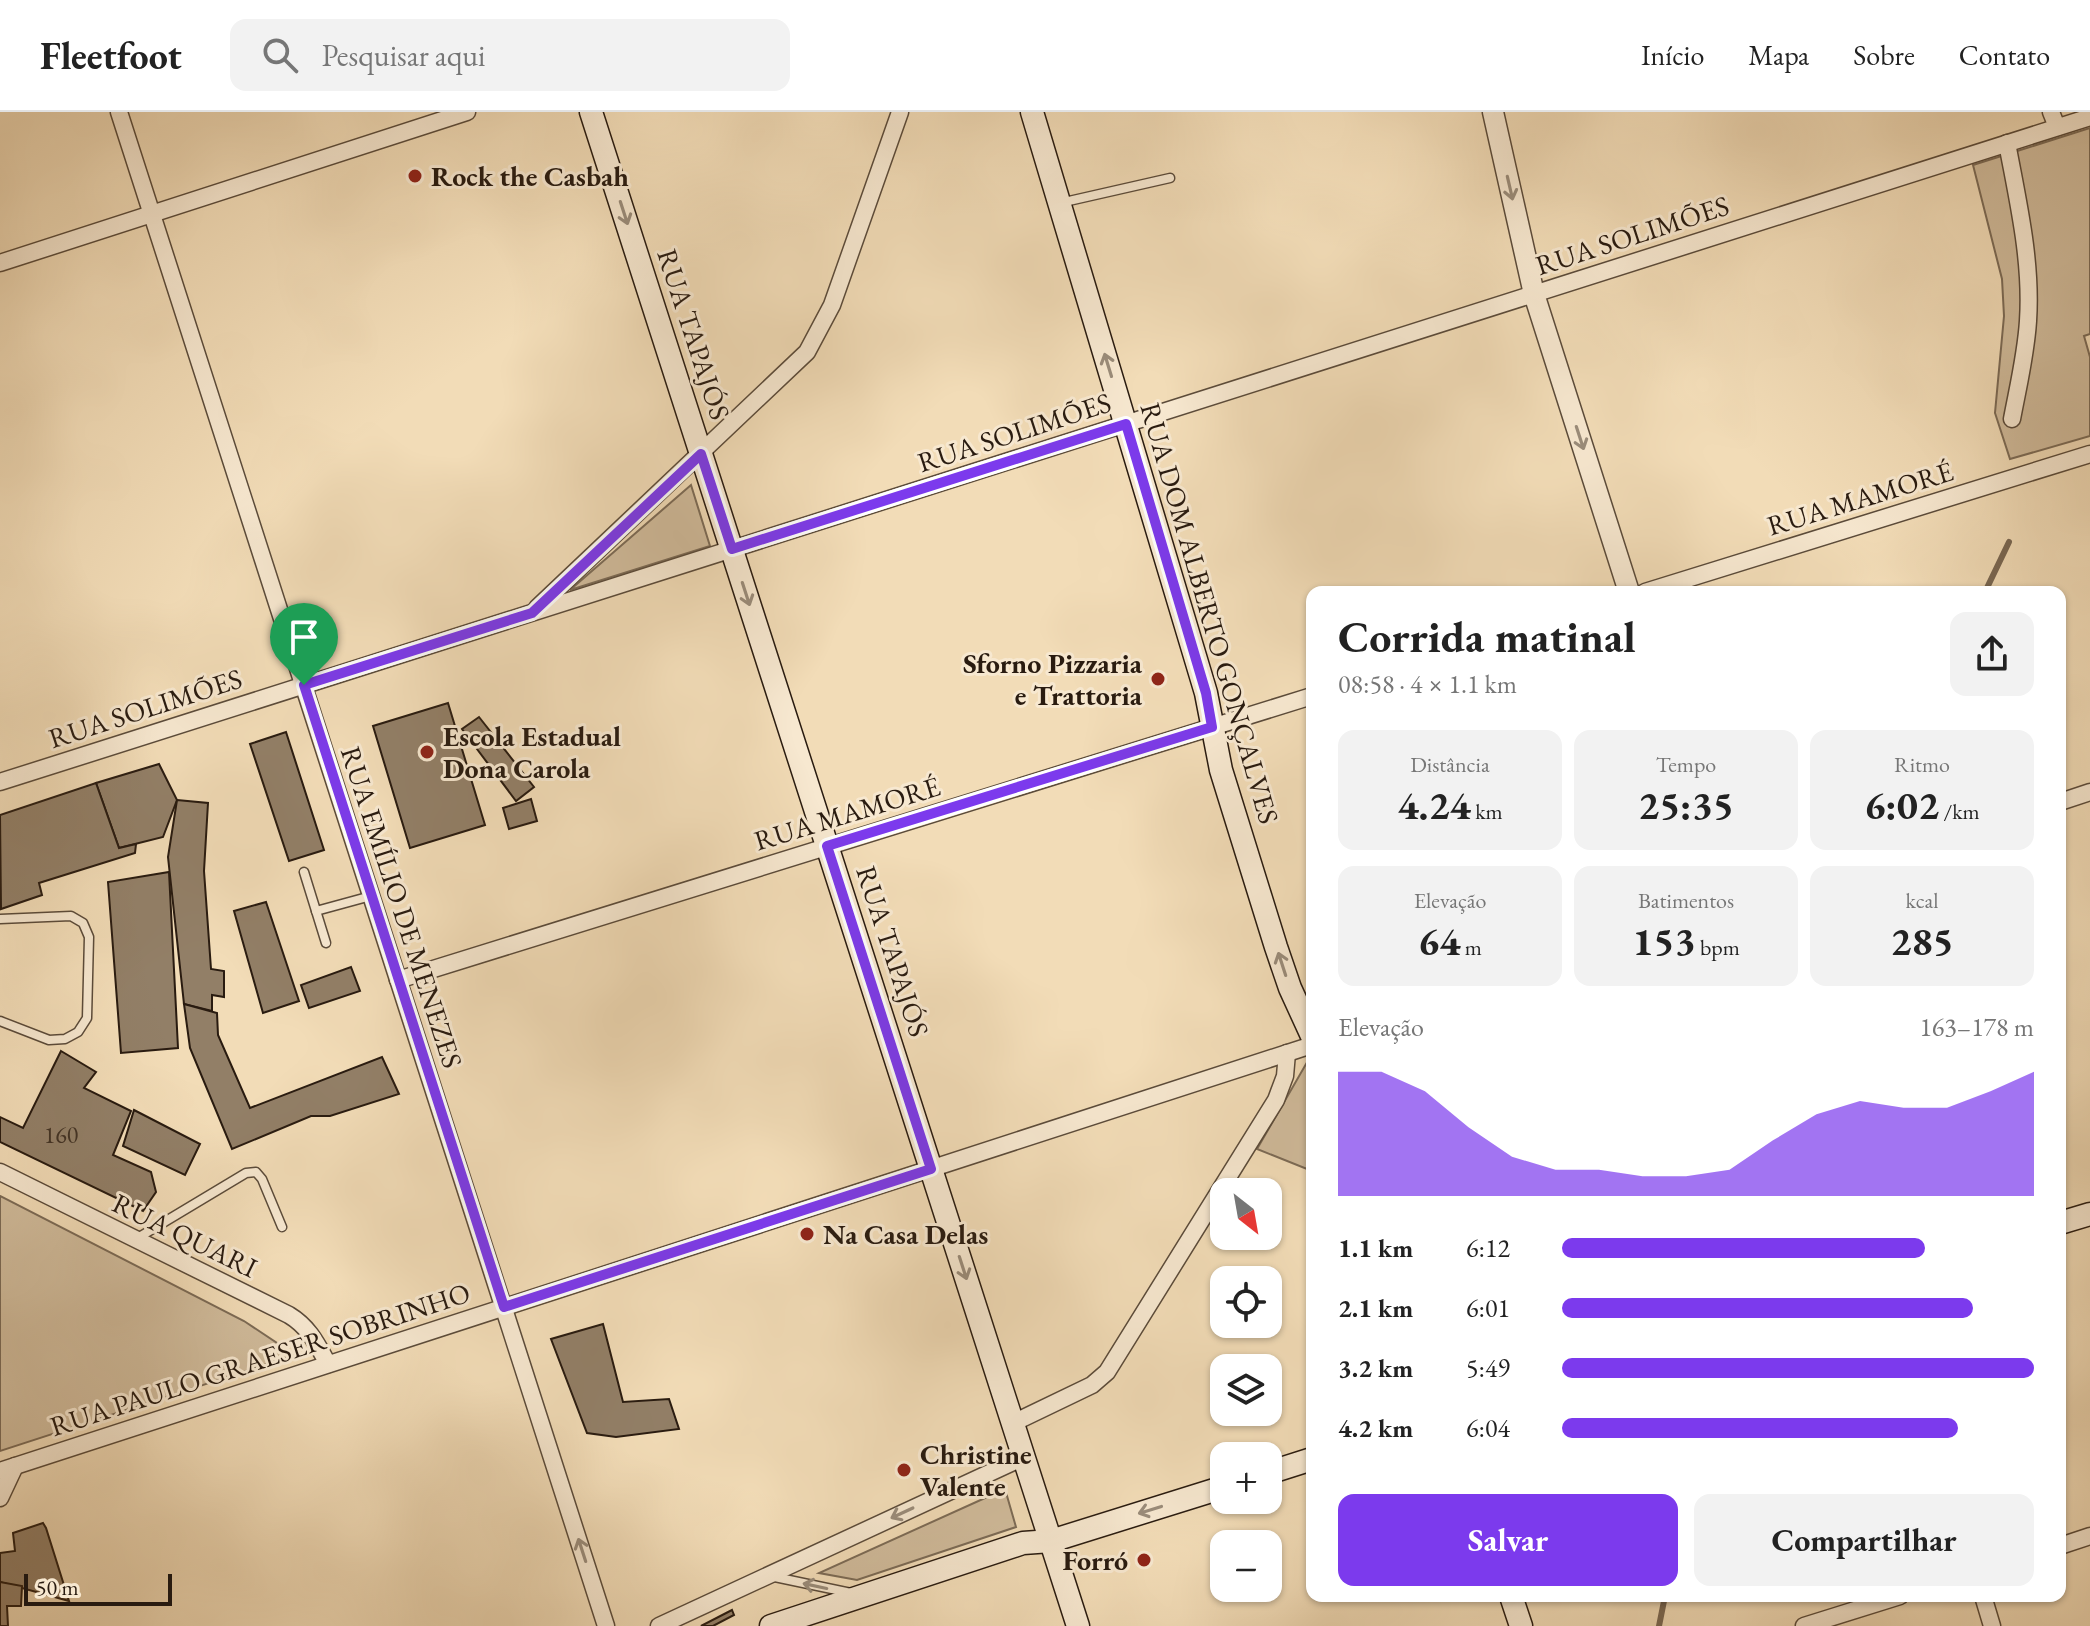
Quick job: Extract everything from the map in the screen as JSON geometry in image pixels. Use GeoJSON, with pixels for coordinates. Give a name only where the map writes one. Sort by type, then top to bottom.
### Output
{"type":"FeatureCollection","features":[{"type":"Feature","properties":{"kind":"main road","name":"RUA TAPAJÓS"},"geometry":{"type":"LineString","coordinates":[[591,112],[1078,1626]]}},
{"type":"Feature","properties":{"kind":"main road","name":"RUA DOM ALBERTO GONÇALVES"},"geometry":{"type":"LineString","coordinates":[[1032,112],[1206,693],[1221,770],[1276,947],[1306,1023]]}},
{"type":"Feature","properties":{"kind":"main road"},"geometry":{"type":"LineString","coordinates":[[2066,1221],[2090,1214]]}},
{"type":"Feature","properties":{"kind":"main road"},"geometry":{"type":"LineString","coordinates":[[1282,1469],[1306,1461]]}},
{"type":"Feature","properties":{"kind":"main road"},"geometry":{"type":"LineString","coordinates":[[771,1626],[1023,1543],[1051,1541],[1210,1491]]}},
{"type":"Feature","properties":{"kind":"main road"},"geometry":{"type":"LineString","coordinates":[[1513,1602],[1521,1626]]}},
{"type":"Feature","properties":{"kind":"street","name":"RUA EMÍLIO DE MENEZES"},"geometry":{"type":"LineString","coordinates":[[119,112],[607,1626]]}},
{"type":"Feature","properties":{"kind":"street"},"geometry":{"type":"LineString","coordinates":[[0,263],[467,112]]}},
{"type":"Feature","properties":{"kind":"street"},"geometry":{"type":"LineString","coordinates":[[532,613],[795,364],[816,339],[832,305],[900,112]]}},
{"type":"Feature","properties":{"kind":"street"},"geometry":{"type":"LineString","coordinates":[[1493,112],[1534,294],[1627,586]]}},
{"type":"Feature","properties":{"kind":"street","name":"RUA SOLIMÕES"},"geometry":{"type":"LineString","coordinates":[[0,782],[2007,143],[2054,120],[2090,117]]}},
{"type":"Feature","properties":{"kind":"street"},"geometry":{"type":"LineString","coordinates":[[2007,143],[2024,234],[2029,292],[2025,350],[2012,419]]}},
{"type":"Feature","properties":{"kind":"street","name":"RUA MAMORÉ"},"geometry":{"type":"LineString","coordinates":[[1664,586],[2090,454]]}},
{"type":"Feature","properties":{"kind":"street","name":"RUA MAMORÉ"},"geometry":{"type":"LineString","coordinates":[[398,980],[1306,698]]}},
{"type":"Feature","properties":{"kind":"street"},"geometry":{"type":"LineString","coordinates":[[2066,800],[2090,792]]}},
{"type":"Feature","properties":{"kind":"street","name":"RUA PAULO GRAESER SOBRINHO"},"geometry":{"type":"LineString","coordinates":[[8,1468],[1306,1047]]}},
{"type":"Feature","properties":{"kind":"street"},"geometry":{"type":"LineString","coordinates":[[1013,1423],[1092,1385],[1107,1372],[1276,1100],[1285,1076],[1287,1053]]}},
{"type":"Feature","properties":{"kind":"street","name":"RUA QUARI"},"geometry":{"type":"LineString","coordinates":[[0,1172],[302,1323],[328,1364]]}},
{"type":"Feature","properties":{"kind":"street"},"geometry":{"type":"LineString","coordinates":[[659,1626],[1024,1457]]}},
{"type":"Feature","properties":{"kind":"street"},"geometry":{"type":"LineString","coordinates":[[0,1498],[8,1468]]}},
{"type":"Feature","properties":{"kind":"street"},"geometry":{"type":"LineString","coordinates":[[2066,1544],[2090,1536]]}},
{"type":"Feature","properties":{"kind":"street"},"geometry":{"type":"LineString","coordinates":[[1804,1626],[1881,1602]]}},
{"type":"Feature","properties":{"kind":"street"},"geometry":{"type":"LineString","coordinates":[[1985,1602],[1992,1626]]}},
{"type":"Feature","properties":{"kind":"lane"},"geometry":{"type":"LineString","coordinates":[[1059,203],[1170,178]]}},
{"type":"Feature","properties":{"kind":"lane"},"geometry":{"type":"LineString","coordinates":[[304,872],[326,943]]}},
{"type":"Feature","properties":{"kind":"lane"},"geometry":{"type":"LineString","coordinates":[[316,911],[371,895]]}},
{"type":"Feature","properties":{"kind":"lane"},"geometry":{"type":"LineString","coordinates":[[0,919],[71,916],[83,923],[89,937],[87,1018],[78,1032],[65,1039],[49,1040],[0,1021]]}},
{"type":"Feature","properties":{"kind":"lane"},"geometry":{"type":"LineString","coordinates":[[135,1239],[246,1173],[256,1172],[262,1179],[282,1227]]}},
{"type":"Feature","properties":{"kind":"lane"},"geometry":{"type":"LineString","coordinates":[[767,1576],[863,1595]]}},
{"type":"Feature","properties":{"kind":"shaded area"},"geometry":{"type":"Polygon","coordinates":[[[2090,128],[2090,334],[2084,336],[2090,357],[2090,436],[2010,459],[1995,413],[2004,316],[2002,279],[1973,165],[2090,128]]]}},
{"type":"Feature","properties":{"kind":"shaded area"},"geometry":{"type":"Polygon","coordinates":[[[691,485],[710,546],[570,590],[691,485]]]}},
{"type":"Feature","properties":{"kind":"shaded area"},"geometry":{"type":"Polygon","coordinates":[[[1306,1064],[1306,1169],[1257,1149],[1306,1064]]]}},
{"type":"Feature","properties":{"kind":"shaded area"},"geometry":{"type":"Polygon","coordinates":[[[0,1196],[244,1321],[295,1355],[0,1451],[0,1196]]]}},
{"type":"Feature","properties":{"kind":"shaded area"},"geometry":{"type":"Polygon","coordinates":[[[1005,1489],[1016,1527],[857,1580],[819,1573],[1005,1489]]]}},
{"type":"Feature","properties":{"kind":"building"},"geometry":{"type":"Polygon","coordinates":[[[448,703],[485,825],[410,848],[373,726],[448,703]]]}},
{"type":"Feature","properties":{"kind":"building"},"geometry":{"type":"Polygon","coordinates":[[[479,717],[534,787],[516,801],[462,729],[479,717]]]}},
{"type":"Feature","properties":{"kind":"building"},"geometry":{"type":"Polygon","coordinates":[[[286,732],[324,850],[289,861],[250,744],[286,732]]]}},
{"type":"Feature","properties":{"kind":"building"},"geometry":{"type":"Polygon","coordinates":[[[159,764],[177,800],[163,837],[119,848],[96,783],[159,764]]]}},
{"type":"Feature","properties":{"kind":"building"},"geometry":{"type":"Polygon","coordinates":[[[96,783],[119,848],[136,844],[135,853],[39,883],[42,895],[1,909],[0,815],[96,783]]]}},
{"type":"Feature","properties":{"kind":"building"},"geometry":{"type":"Polygon","coordinates":[[[531,799],[537,821],[509,829],[503,808],[531,799]]]}},
{"type":"Feature","properties":{"kind":"building"},"geometry":{"type":"Polygon","coordinates":[[[177,800],[208,803],[204,871],[211,969],[224,971],[224,997],[212,995],[212,1011],[184,1004],[168,857],[177,800]]]}},
{"type":"Feature","properties":{"kind":"building"},"geometry":{"type":"Polygon","coordinates":[[[169,872],[178,1048],[121,1053],[108,882],[169,872]]]}},
{"type":"Feature","properties":{"kind":"building"},"geometry":{"type":"Polygon","coordinates":[[[266,902],[299,1001],[263,1013],[234,911],[266,902]]]}},
{"type":"Feature","properties":{"kind":"building"},"geometry":{"type":"Polygon","coordinates":[[[351,967],[360,991],[309,1008],[301,985],[351,967]]]}},
{"type":"Feature","properties":{"kind":"building"},"geometry":{"type":"Polygon","coordinates":[[[184,1004],[217,1013],[218,1035],[250,1108],[382,1057],[399,1094],[330,1116],[311,1116],[232,1149],[190,1048],[184,1004]]]}},
{"type":"Feature","properties":{"kind":"building"},"geometry":{"type":"Polygon","coordinates":[[[61,1051],[96,1072],[84,1088],[131,1111],[113,1155],[151,1172],[156,1192],[143,1211],[0,1142],[0,1117],[23,1128],[61,1051]]]}},
{"type":"Feature","properties":{"kind":"building"},"geometry":{"type":"Polygon","coordinates":[[[134,1110],[200,1144],[185,1175],[123,1146],[134,1110]]]}},
{"type":"Feature","properties":{"kind":"building"},"geometry":{"type":"Polygon","coordinates":[[[603,1324],[623,1402],[669,1399],[679,1429],[616,1437],[587,1433],[551,1339],[603,1324]]]}},
{"type":"Feature","properties":{"kind":"building"},"geometry":{"type":"Polygon","coordinates":[[[43,1523],[69,1601],[0,1582],[0,1553],[15,1551],[13,1533],[43,1523]]]}},
{"type":"Feature","properties":{"kind":"building"},"geometry":{"type":"Polygon","coordinates":[[[0,1582],[22,1586],[21,1606],[7,1606],[8,1626],[0,1626],[0,1582]]]}},
{"type":"Feature","properties":{"kind":"building"},"geometry":{"type":"Polygon","coordinates":[[[732,1610],[734,1615],[713,1626],[701,1626],[732,1610]]]}},
{"type":"Feature","properties":{"kind":"waterway"},"geometry":{"type":"LineString","coordinates":[[1988,586],[2009,542]]}},
{"type":"Feature","properties":{"kind":"waterway"},"geometry":{"type":"LineString","coordinates":[[1659,1626],[1664,1602]]}},
{"type":"Feature","properties":{"kind":"place","name":"Rock the Casbah"},"geometry":{"type":"Point","coordinates":[415,176]}},
{"type":"Feature","properties":{"kind":"place","name":"Sforno Pizzaria e Trattoria"},"geometry":{"type":"Point","coordinates":[1158,679]}},
{"type":"Feature","properties":{"kind":"place","name":"Escola Estadual Dona Carola"},"geometry":{"type":"Point","coordinates":[427,752]}},
{"type":"Feature","properties":{"kind":"place","name":"Na Casa Delas"},"geometry":{"type":"Point","coordinates":[807,1234]}},
{"type":"Feature","properties":{"kind":"place","name":"Christine Valente"},"geometry":{"type":"Point","coordinates":[904,1470]}},
{"type":"Feature","properties":{"kind":"place","name":"Forró"},"geometry":{"type":"Point","coordinates":[1144,1560]}},
{"type":"Feature","properties":{"kind":"route"},"geometry":{"type":"LineString","coordinates":[[1126,424],[1206,693],[1212,727],[827,846],[931,1169],[504,1307],[304,685],[532,613],[701,454],[732,549],[1126,424]]}}]}
